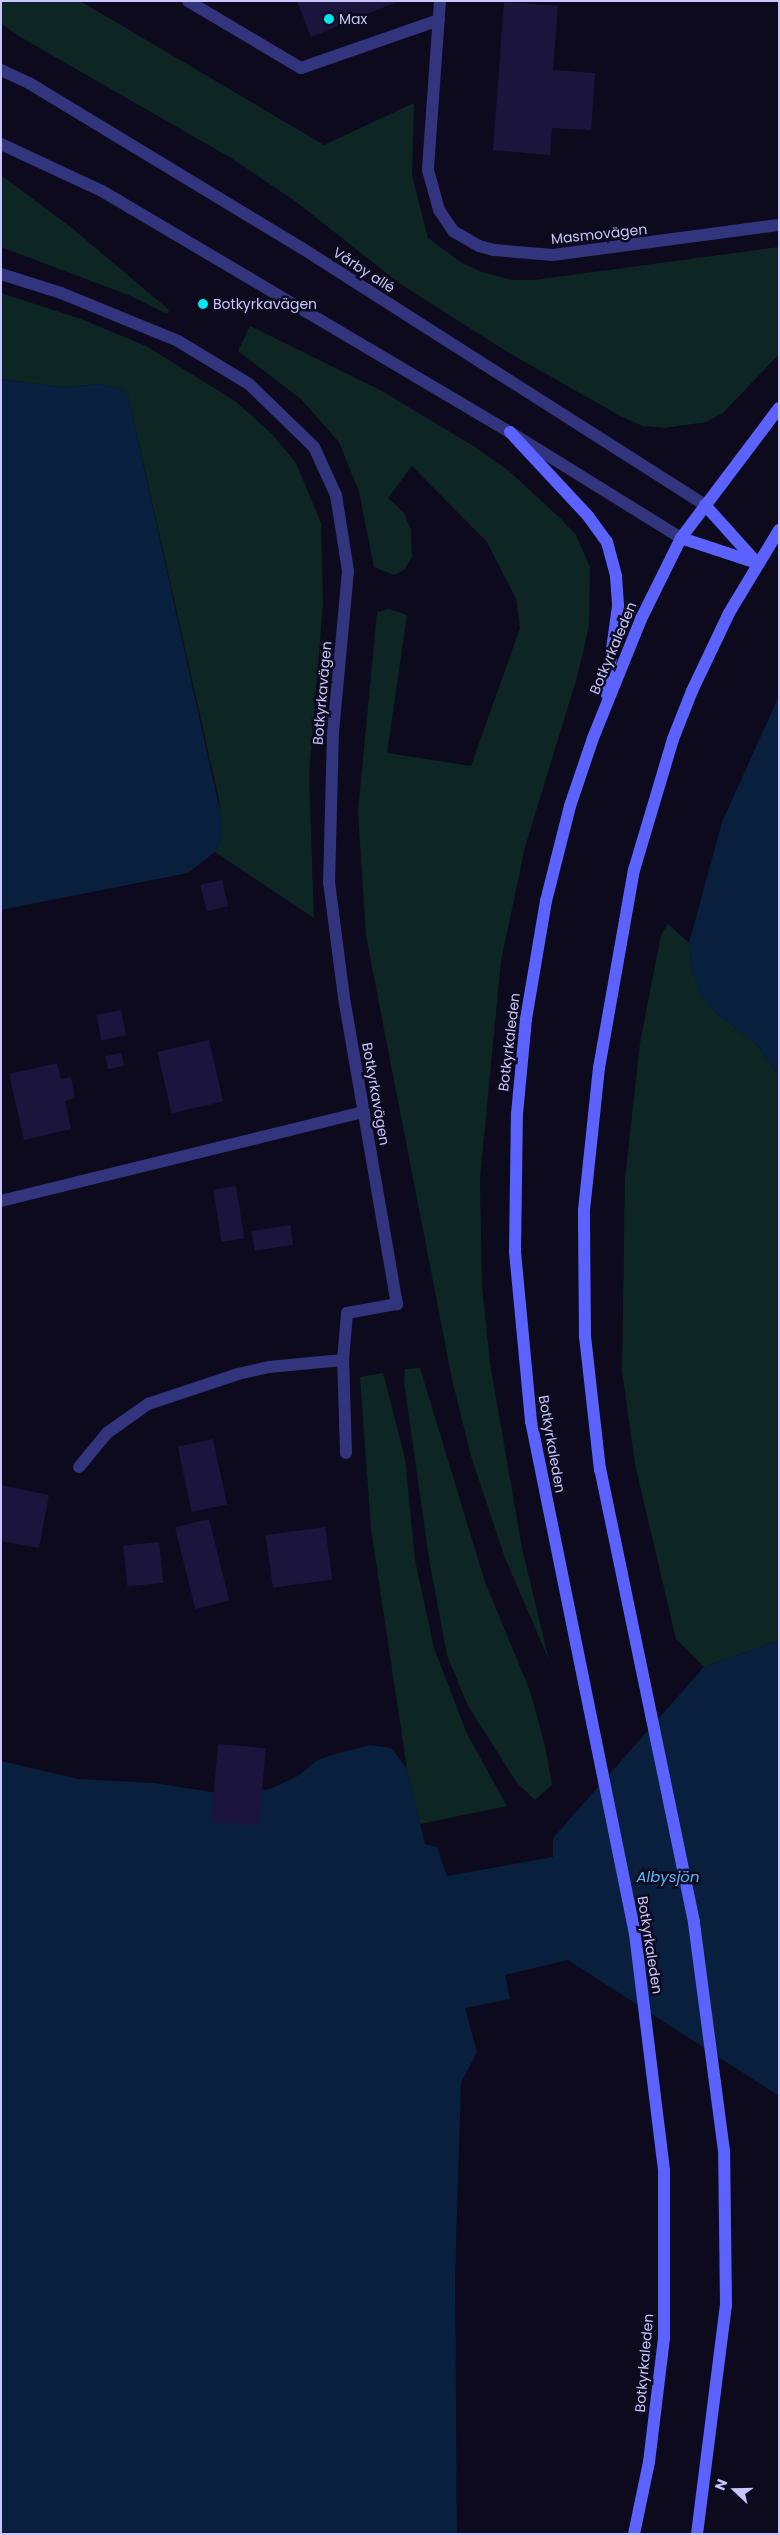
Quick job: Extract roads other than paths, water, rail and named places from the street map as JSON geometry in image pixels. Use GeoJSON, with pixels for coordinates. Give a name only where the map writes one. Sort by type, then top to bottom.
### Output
{"type":"FeatureCollection","features":[{"type":"Feature","properties":{"kind":"main road","name":"Botkyrkaleden"},"geometry":{"type":"LineString","coordinates":[[634,2534],[649,2462],[664,2338],[664,2170],[635,1934],[586,1681],[545,1493],[526,1382],[515,1252],[514,1152],[526,1019],[546,902],[570,806],[603,710],[641,619],[681,538],[779,408]]}},
{"type":"Feature","properties":{"kind":"main road"},"geometry":{"type":"LineString","coordinates":[[510,432],[599,528],[613,559],[618,606],[603,710]]}},
{"type":"Feature","properties":{"kind":"main road"},"geometry":{"type":"LineString","coordinates":[[705,504],[757,563]]}},
{"type":"Feature","properties":{"kind":"main road"},"geometry":{"type":"LineString","coordinates":[[697,2534],[726,2306],[724,2151],[694,1922],[603,1488],[584,1337],[584,1210],[599,1068],[634,870],[674,739],[692,691],[757,563],[779,530]]}},
{"type":"Feature","properties":{"kind":"main road"},"geometry":{"type":"LineString","coordinates":[[681,538],[757,563]]}},
{"type":"Feature","properties":{"kind":"street"},"geometry":{"type":"LineString","coordinates":[[188,1],[301,68],[439,20]]}},
{"type":"Feature","properties":{"kind":"street","name":"Masmovägen"},"geometry":{"type":"LineString","coordinates":[[440,1],[428,170],[439,210],[453,231],[479,246],[517,254],[553,255],[779,225]]}},
{"type":"Feature","properties":{"kind":"street","name":"Vårby allé"},"geometry":{"type":"LineString","coordinates":[[1,70],[29,83],[311,254],[705,504]]}},
{"type":"Feature","properties":{"kind":"street"},"geometry":{"type":"LineString","coordinates":[[1,144],[102,191],[510,432],[681,538]]}},
{"type":"Feature","properties":{"kind":"street","name":"Botkyrkavägen"},"geometry":{"type":"LineString","coordinates":[[1,274],[61,293],[178,341],[249,384],[314,447],[336,495],[348,571],[332,732],[329,882],[344,998],[397,1304],[347,1313],[343,1360]]}},
{"type":"Feature","properties":{"kind":"street"},"geometry":{"type":"LineString","coordinates":[[1,1202],[364,1112]]}},
{"type":"Feature","properties":{"kind":"street"},"geometry":{"type":"LineString","coordinates":[[80,1468],[107,1433],[148,1404],[238,1374],[343,1360],[346,1453]]}},
{"type":"Feature","properties":{"kind":"water"},"geometry":{"type":"Polygon","coordinates":[[[1,379],[62,387],[101,384],[121,389],[128,395],[222,820],[222,837],[215,852],[188,873],[1,910],[1,379]]]}},
{"type":"Feature","properties":{"kind":"water"},"geometry":{"type":"Polygon","coordinates":[[[779,696],[779,1075],[755,1043],[716,1013],[700,994],[692,972],[689,943],[722,822],[779,696]]]}},
{"type":"Feature","properties":{"kind":"water","name":"Albysjön"},"geometry":{"type":"Polygon","coordinates":[[[779,1640],[779,2096],[568,1960],[505,1975],[510,1999],[465,2008],[477,2052],[461,2083],[455,2278],[457,2534],[1,2534],[1,1761],[78,1779],[155,1783],[231,1795],[270,1789],[298,1776],[316,1761],[332,1755],[370,1745],[391,1748],[407,1769],[425,1844],[437,1847],[447,1876],[553,1857],[553,1838],[704,1667],[779,1640]]]}},
{"type":"Feature","properties":{"kind":"place","name":"Max"},"geometry":{"type":"Point","coordinates":[329,19]}},
{"type":"Feature","properties":{"kind":"place","name":"Botkyrkavägen"},"geometry":{"type":"Point","coordinates":[203,304]}}]}
